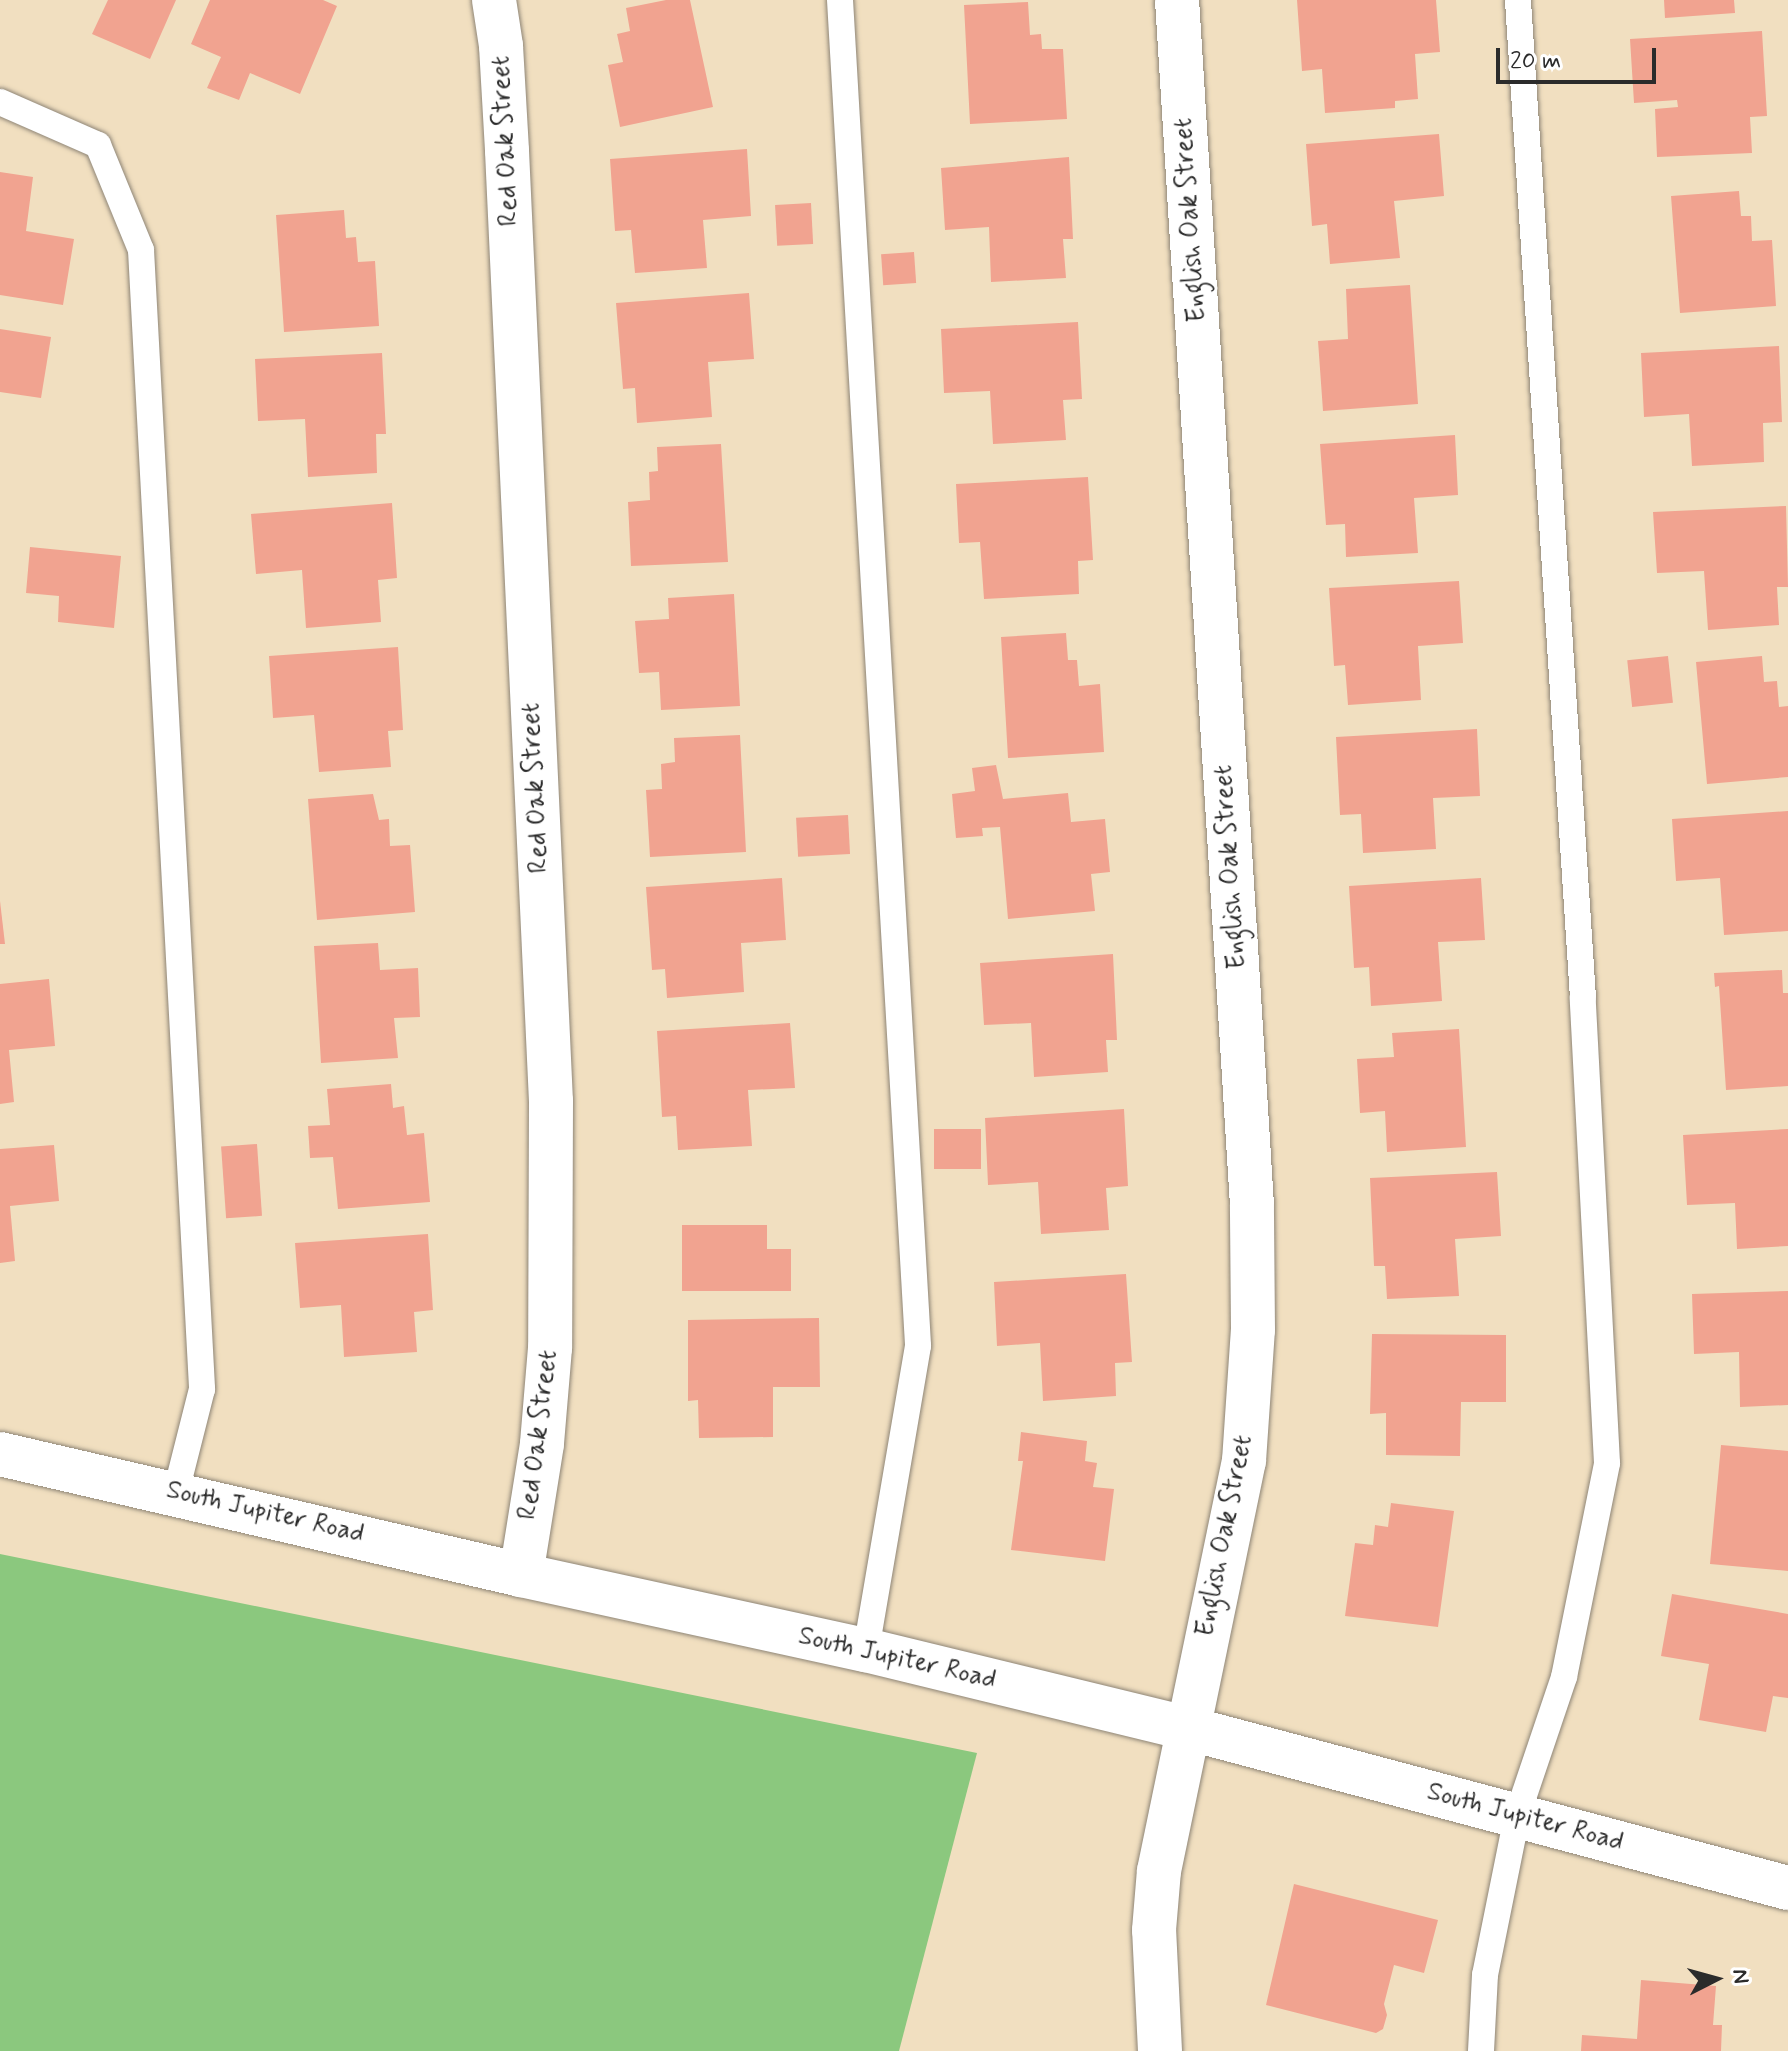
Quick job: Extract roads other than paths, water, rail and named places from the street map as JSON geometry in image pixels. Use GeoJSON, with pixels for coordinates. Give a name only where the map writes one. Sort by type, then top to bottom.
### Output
{"type":"FeatureCollection","features":[{"type":"Feature","properties":{"kind":"street","name":"Red Oak Street"},"geometry":{"type":"LineString","coordinates":[[494,0],[501,46],[508,167],[552,1158],[549,1361],[542,1444],[521,1575]]}},
{"type":"Feature","properties":{"kind":"street","name":"English Oak Street"},"geometry":{"type":"LineString","coordinates":[[1160,2051],[1154,1930],[1159,1871],[1244,1461],[1253,1330],[1252,1205],[1177,0]]}},
{"type":"Feature","properties":{"kind":"street","name":"South Jupiter Road"},"geometry":{"type":"LineString","coordinates":[[0,1454],[176,1492],[521,1575],[866,1650],[1187,1728],[1788,1888]]}},
{"type":"Feature","properties":{"kind":"lane"},"geometry":{"type":"LineString","coordinates":[[840,0],[918,1346],[866,1650]]}},
{"type":"Feature","properties":{"kind":"lane"},"geometry":{"type":"LineString","coordinates":[[1481,2051],[1485,1975],[1517,1816],[1564,1677],[1607,1463],[1583,998],[1518,0]]}},
{"type":"Feature","properties":{"kind":"lane"},"geometry":{"type":"LineString","coordinates":[[0,102],[98,145],[141,250],[202,1389],[176,1492]]}}]}
